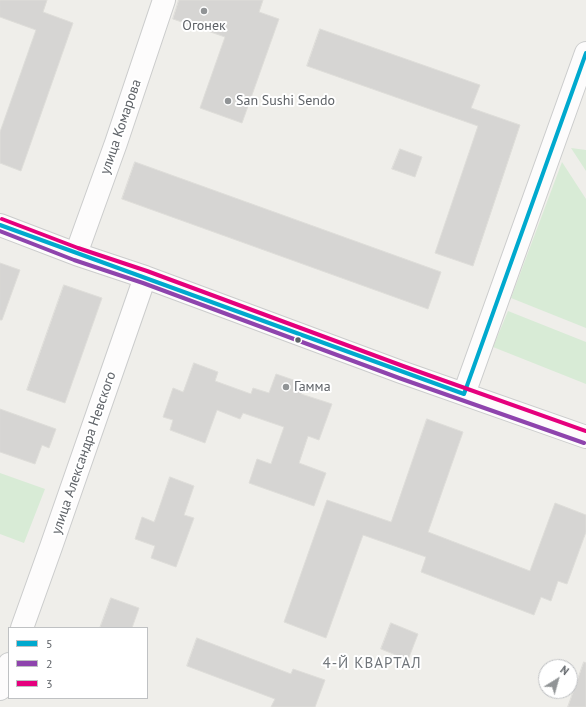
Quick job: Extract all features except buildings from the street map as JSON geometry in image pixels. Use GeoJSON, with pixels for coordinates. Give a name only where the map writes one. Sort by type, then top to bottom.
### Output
{"type":"FeatureCollection","features":[{"type":"Feature","properties":{"kind":"street","name":"улица Комарова"},"geometry":{"type":"LineString","coordinates":[[76,254],[116,143],[164,0]]}},
{"type":"Feature","properties":{"kind":"street"},"geometry":{"type":"LineString","coordinates":[[464,394],[586,53]]}},
{"type":"Feature","properties":{"kind":"street"},"geometry":{"type":"LineString","coordinates":[[0,225],[76,254],[144,277],[586,437]]}},
{"type":"Feature","properties":{"kind":"street","name":"улица Александра Невского"},"geometry":{"type":"LineString","coordinates":[[22,627],[52,547],[144,277]]}},
{"type":"Feature","properties":{"kind":"street"},"geometry":{"type":"LineString","coordinates":[[0,689],[8,667]]}},
{"type":"Feature","properties":{"kind":"green space"},"geometry":{"type":"Polygon","coordinates":[[[571,148],[586,150],[586,171],[571,148]]]}},
{"type":"Feature","properties":{"kind":"green space"},"geometry":{"type":"Polygon","coordinates":[[[562,162],[586,199],[586,328],[511,298],[562,162]]]}},
{"type":"Feature","properties":{"kind":"green space"},"geometry":{"type":"Polygon","coordinates":[[[508,311],[586,342],[586,384],[493,347],[508,311]]]}},
{"type":"Feature","properties":{"kind":"green space"},"geometry":{"type":"Polygon","coordinates":[[[0,473],[45,489],[24,543],[0,534],[0,473]]]}},
{"type":"Feature","properties":{"kind":"transit line","name":"5"},"geometry":{"type":"LineString","coordinates":[[0,225],[464,394],[586,53]]}},
{"type":"Feature","properties":{"kind":"transit line","name":"3"},"geometry":{"type":"LineString","coordinates":[[2,219],[403,366],[586,431]]}},
{"type":"Feature","properties":{"kind":"transit line","name":"2"},"geometry":{"type":"LineString","coordinates":[[0,231],[74,260],[143,283],[399,378],[584,443]]}},
{"type":"Feature","properties":{"kind":"place","name":"Огонек"},"geometry":{"type":"Point","coordinates":[204,11]}},
{"type":"Feature","properties":{"kind":"place","name":"San Sushi Sendo"},"geometry":{"type":"Point","coordinates":[228,101]}},
{"type":"Feature","properties":{"kind":"place","name":"Гамма"},"geometry":{"type":"Point","coordinates":[286,387]}},
{"type":"Feature","properties":{"kind":"district","name":"4-Й КВАРТАЛ"},"geometry":{"type":"Point","coordinates":[372,664]}}]}
